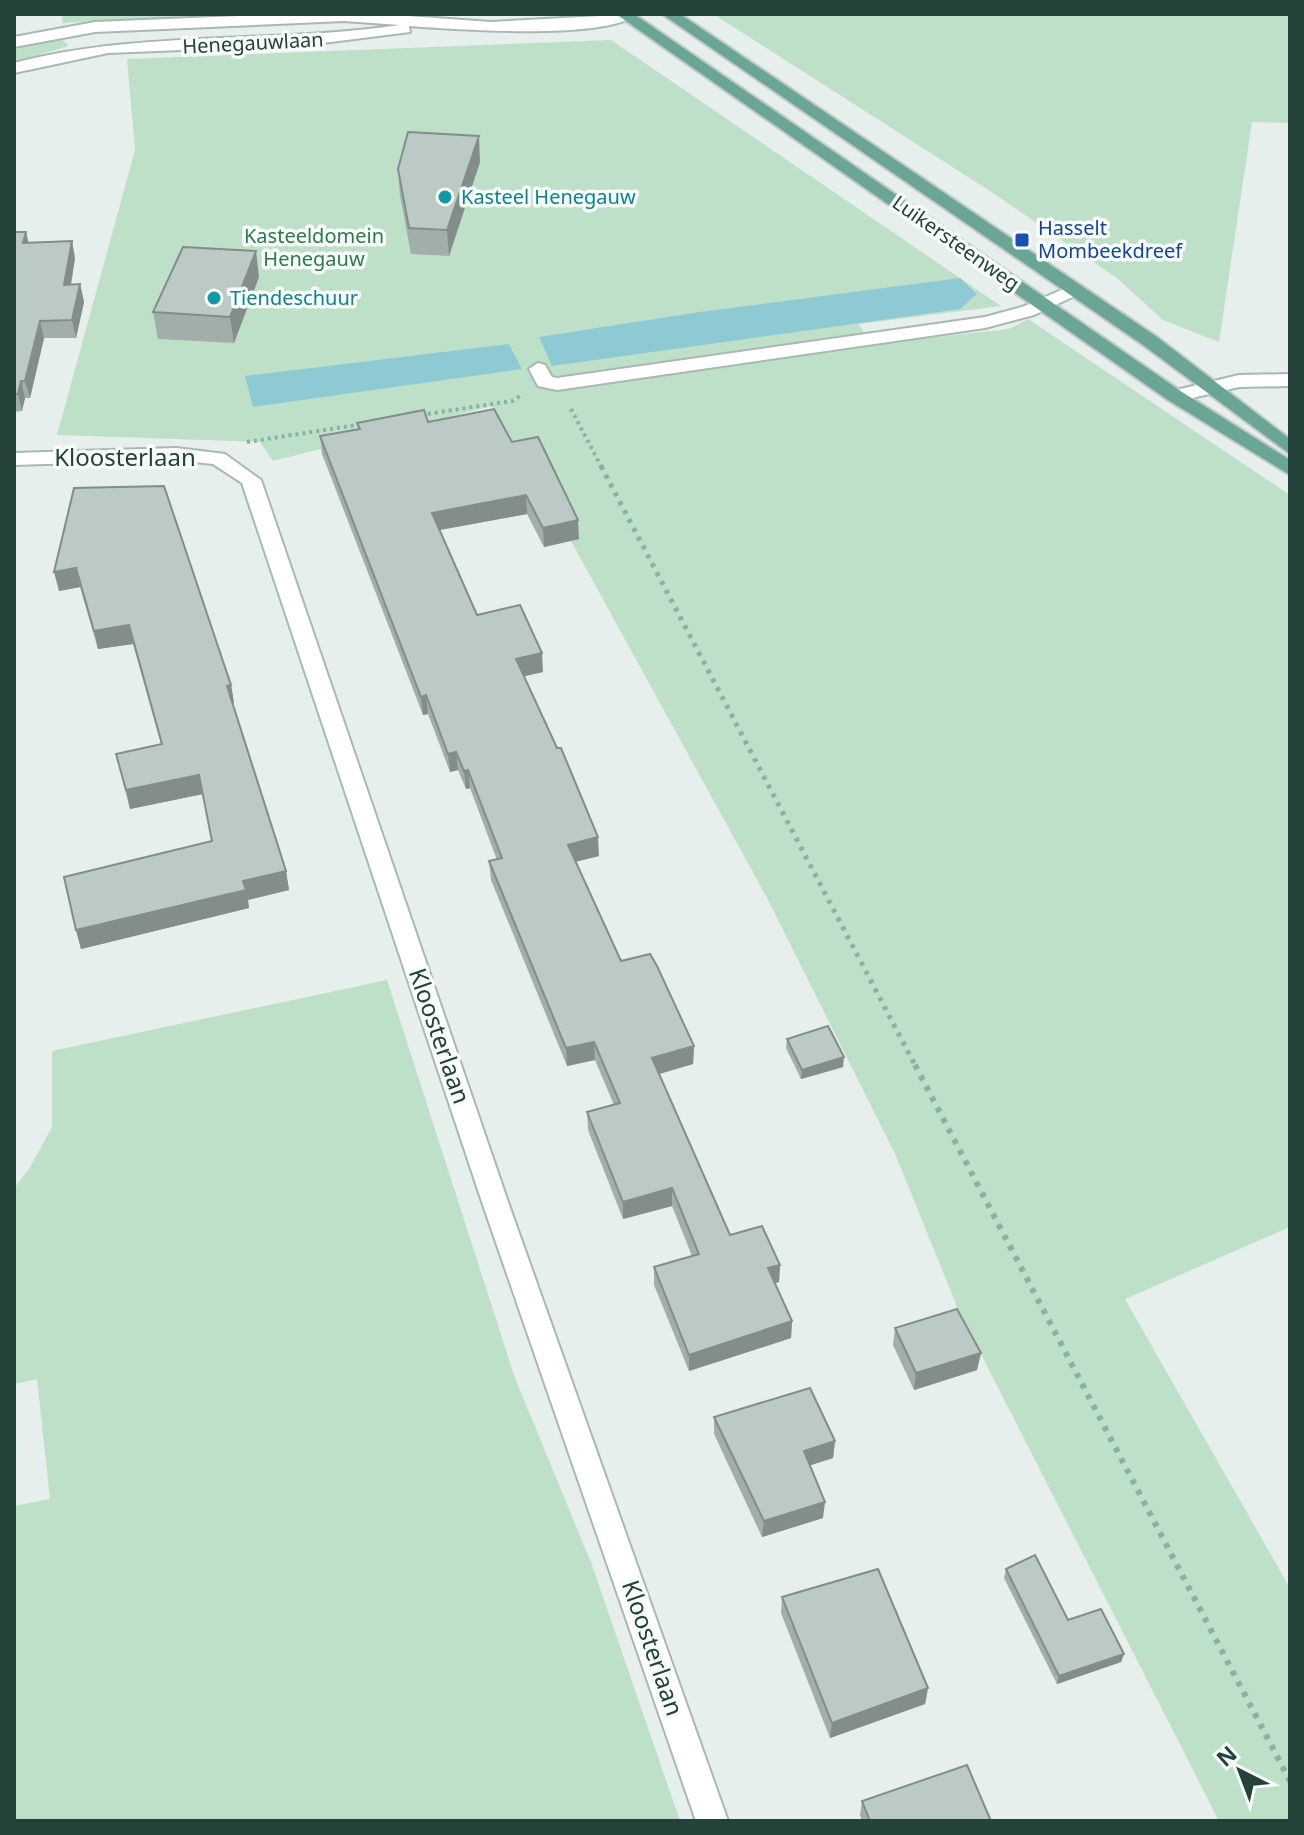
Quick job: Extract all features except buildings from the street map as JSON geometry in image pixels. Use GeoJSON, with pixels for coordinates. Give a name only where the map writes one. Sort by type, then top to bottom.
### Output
{"type":"FeatureCollection","features":[{"type":"Feature","properties":{"kind":"main road","name":"Luikersteenweg"},"geometry":{"type":"LineString","coordinates":[[626,14],[1175,396],[1290,469]]}},
{"type":"Feature","properties":{"kind":"main road","name":"Luikersteenweg"},"geometry":{"type":"LineString","coordinates":[[670,14],[1214,387],[1290,448]]}},
{"type":"Feature","properties":{"kind":"street","name":"Henegauwlaan"},"geometry":{"type":"LineString","coordinates":[[14,68],[94,51],[358,38],[485,14]]}},
{"type":"Feature","properties":{"kind":"street","name":"Henegauwlaan"},"geometry":{"type":"LineString","coordinates":[[14,42],[95,27],[344,16],[491,27],[587,23],[626,14]]}},
{"type":"Feature","properties":{"kind":"street"},"geometry":{"type":"LineString","coordinates":[[94,51],[95,27]]}},
{"type":"Feature","properties":{"kind":"street"},"geometry":{"type":"LineString","coordinates":[[538,369],[545,382],[557,384],[985,322],[1044,304],[1073,290]]}},
{"type":"Feature","properties":{"kind":"street"},"geometry":{"type":"LineString","coordinates":[[1175,396],[1239,381],[1290,380]]}},
{"type":"Feature","properties":{"kind":"street","name":"Kloosterlaan"},"geometry":{"type":"LineString","coordinates":[[14,459],[176,454],[218,458],[251,480],[495,1202],[712,1821]]}},
{"type":"Feature","properties":{"kind":"path"},"geometry":{"type":"LineString","coordinates":[[557,384],[1290,1781]]}},
{"type":"Feature","properties":{"kind":"path"},"geometry":{"type":"LineString","coordinates":[[420,415],[512,401]]}},
{"type":"Feature","properties":{"kind":"path"},"geometry":{"type":"LineString","coordinates":[[218,458],[251,440],[374,422]]}},
{"type":"Feature","properties":{"kind":"green space"},"geometry":{"type":"Polygon","coordinates":[[[63,14],[252,14],[62,23],[63,14]]]}},
{"type":"Feature","properties":{"kind":"green space"},"geometry":{"type":"Polygon","coordinates":[[[713,14],[1290,14],[1290,123],[1252,122],[1219,342],[1163,320],[1118,279],[993,193],[713,14]]]}},
{"type":"Feature","properties":{"kind":"green space"},"geometry":{"type":"Polygon","coordinates":[[[60,38],[69,46],[14,62],[14,49],[60,38]]]}},
{"type":"Feature","properties":{"kind":"green space","name":"Kasteeldomein Henegauw"},"geometry":{"type":"Polygon","coordinates":[[[611,40],[1001,306],[859,324],[871,344],[1009,329],[1028,319],[1290,495],[1290,1227],[1125,1299],[1290,1588],[1290,1821],[1219,1821],[958,1309],[896,1156],[767,898],[560,521],[492,406],[273,461],[260,442],[57,435],[135,150],[127,59],[611,40]]]}},
{"type":"Feature","properties":{"kind":"green space"},"geometry":{"type":"Polygon","coordinates":[[[387,980],[515,1378],[592,1565],[680,1821],[14,1821],[14,1506],[50,1499],[37,1379],[14,1384],[14,1188],[29,1169],[52,1127],[52,1051],[387,980]]]}},
{"type":"Feature","properties":{"kind":"water"},"geometry":{"type":"Polygon","coordinates":[[[960,278],[977,294],[960,309],[552,366],[539,337],[693,313],[960,278]]]}},
{"type":"Feature","properties":{"kind":"water"},"geometry":{"type":"Polygon","coordinates":[[[509,344],[522,369],[253,407],[245,376],[509,344]]]}},
{"type":"Feature","properties":{"kind":"place","name":"Kasteel Henegauw"},"geometry":{"type":"Point","coordinates":[445,197]}},
{"type":"Feature","properties":{"kind":"place","name":"Hasselt Mombeekdreef"},"geometry":{"type":"Point","coordinates":[1022,240]}},
{"type":"Feature","properties":{"kind":"place","name":"Tiendeschuur"},"geometry":{"type":"Point","coordinates":[214,298]}}]}
